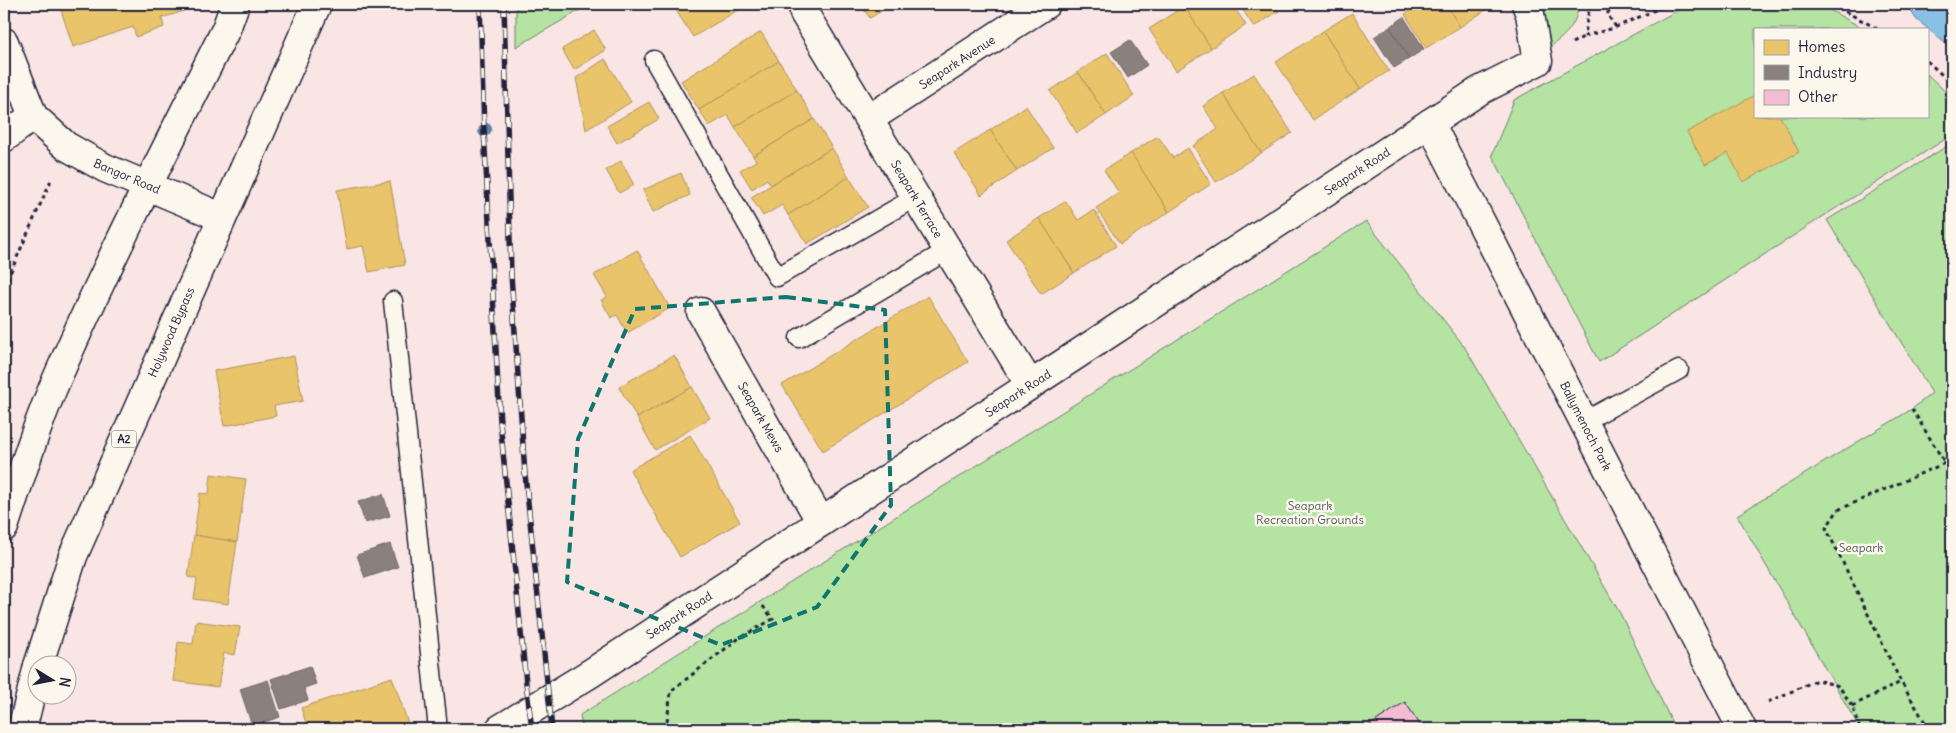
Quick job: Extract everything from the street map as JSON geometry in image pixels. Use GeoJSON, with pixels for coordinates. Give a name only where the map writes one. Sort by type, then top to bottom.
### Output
{"type":"FeatureCollection","features":[{"type":"Feature","properties":{"kind":"main road"},"geometry":{"type":"LineString","coordinates":[[4,528],[23,468],[58,375],[226,29],[236,4]]}},
{"type":"Feature","properties":{"kind":"main road","name":"Holywood Bypass"},"geometry":{"type":"LineString","coordinates":[[41,656],[73,556],[317,4]]}},
{"type":"Feature","properties":{"kind":"main road","name":"Seapark Avenue"},"geometry":{"type":"LineString","coordinates":[[869,120],[1046,4]]}},
{"type":"Feature","properties":{"kind":"main road","name":"Seapark Road"},"geometry":{"type":"LineString","coordinates":[[500,729],[591,673],[1430,123],[1479,92],[1538,61],[1530,14],[1526,4]]}},
{"type":"Feature","properties":{"kind":"main road","name":"Seapark Terrace"},"geometry":{"type":"LineString","coordinates":[[804,13],[1030,386]]}},
{"type":"Feature","properties":{"kind":"main road","name":"Bangor Road"},"geometry":{"type":"LineString","coordinates":[[4,42],[33,116],[66,146],[105,168],[222,217]]}},
{"type":"Feature","properties":{"kind":"main road"},"geometry":{"type":"LineString","coordinates":[[4,138],[33,116]]}},
{"type":"Feature","properties":{"kind":"main road","name":"Ballymenoch Park"},"geometry":{"type":"LineString","coordinates":[[1430,123],[1738,723]]}},
{"type":"Feature","properties":{"kind":"main road","name":"Seapark Mews"},"geometry":{"type":"LineString","coordinates":[[701,312],[821,522]]}},
{"type":"Feature","properties":{"kind":"main road","name":"Holywood Bypass"},"geometry":{"type":"LineString","coordinates":[[22,729],[28,705]]}},
{"type":"Feature","properties":{"kind":"lane"},"geometry":{"type":"LineString","coordinates":[[654,60],[777,277],[916,197]]}},
{"type":"Feature","properties":{"kind":"lane"},"geometry":{"type":"LineString","coordinates":[[799,338],[948,250]]}},
{"type":"Feature","properties":{"kind":"lane"},"geometry":{"type":"LineString","coordinates":[[393,301],[438,729]]}},
{"type":"Feature","properties":{"kind":"lane"},"geometry":{"type":"LineString","coordinates":[[1583,422],[1679,370]]}},
{"type":"Feature","properties":{"kind":"path"},"geometry":{"type":"LineString","coordinates":[[1591,4],[1585,36],[1616,27],[1669,4]]}},
{"type":"Feature","properties":{"kind":"path"},"geometry":{"type":"LineString","coordinates":[[1614,4],[1607,14],[1616,27]]}},
{"type":"Feature","properties":{"kind":"path"},"geometry":{"type":"LineString","coordinates":[[1831,4],[1876,28]]}},
{"type":"Feature","properties":{"kind":"path"},"geometry":{"type":"LineString","coordinates":[[1928,62],[1952,84]]}},
{"type":"Feature","properties":{"kind":"path"},"geometry":{"type":"LineString","coordinates":[[4,287],[66,146]]}},
{"type":"Feature","properties":{"kind":"path"},"geometry":{"type":"LineString","coordinates":[[1912,409],[1945,463]]}},
{"type":"Feature","properties":{"kind":"path"},"geometry":{"type":"LineString","coordinates":[[1929,729],[1901,682],[1826,528],[1838,510],[1952,460]]}},
{"type":"Feature","properties":{"kind":"path"},"geometry":{"type":"LineString","coordinates":[[666,729],[670,691],[738,639],[773,619],[760,602],[743,573]]}},
{"type":"Feature","properties":{"kind":"path"},"geometry":{"type":"LineString","coordinates":[[1738,723],[1817,680],[1839,686],[1852,706],[1860,729]]}},
{"type":"Feature","properties":{"kind":"path"},"geometry":{"type":"LineString","coordinates":[[1852,706],[1901,682]]}},
{"type":"Feature","properties":{"kind":"highlighted area"},"geometry":{"type":"Polygon","coordinates":[[[786,297],[885,310],[891,505],[817,607],[721,645],[567,582],[578,439],[635,309],[786,297]]]}},
{"type":"Feature","properties":{"kind":"green space"},"geometry":{"type":"Polygon","coordinates":[[[516,4],[591,4],[516,47],[516,4]]]}},
{"type":"Feature","properties":{"kind":"green space"},"geometry":{"type":"Polygon","coordinates":[[[1545,4],[1579,4],[1575,20],[1567,32],[1543,52],[1545,4]]]}},
{"type":"Feature","properties":{"kind":"green space"},"geometry":{"type":"Polygon","coordinates":[[[1689,4],[1819,4],[1862,28],[1754,28],[1754,118],[1928,118],[1928,75],[1952,98],[1952,135],[1599,362],[1492,155],[1514,100],[1689,4]]]}},
{"type":"Feature","properties":{"kind":"green space","name":"Seapark"},"geometry":{"type":"Polygon","coordinates":[[[1952,143],[1952,729],[1860,729],[1737,515],[1912,409],[1932,393],[1827,220],[1952,143]]]}},
{"type":"Feature","properties":{"kind":"green space","name":"Seapark Recreation Grounds"},"geometry":{"type":"Polygon","coordinates":[[[1366,221],[1464,346],[1621,615],[1675,729],[582,729],[580,715],[1366,221]]]}},
{"type":"Feature","properties":{"kind":"water"},"geometry":{"type":"Polygon","coordinates":[[[1906,4],[1952,4],[1952,49],[1928,28],[1916,19],[1906,4]]]}},
{"type":"Feature","properties":{"kind":"building: Homes"},"geometry":{"type":"Polygon","coordinates":[[[59,4],[182,4],[184,11],[162,18],[164,27],[136,37],[133,27],[73,47],[59,4]]]}},
{"type":"Feature","properties":{"kind":"building: Homes"},"geometry":{"type":"Polygon","coordinates":[[[672,4],[748,4],[693,37],[672,4]]]}},
{"type":"Feature","properties":{"kind":"building: Homes"},"geometry":{"type":"Polygon","coordinates":[[[860,4],[893,4],[870,18],[860,4]]]}},
{"type":"Feature","properties":{"kind":"building: Homes"},"geometry":{"type":"Polygon","coordinates":[[[1188,4],[1232,4],[1246,25],[1211,48],[1184,6],[1188,4]]]}},
{"type":"Feature","properties":{"kind":"building: Homes"},"geometry":{"type":"Polygon","coordinates":[[[1239,4],[1279,4],[1275,6],[1279,11],[1254,27],[1239,4]]]}},
{"type":"Feature","properties":{"kind":"building: Homes"},"geometry":{"type":"Polygon","coordinates":[[[1420,4],[1446,4],[1460,27],[1426,48],[1405,14],[1420,4]]]}},
{"type":"Feature","properties":{"kind":"building: Homes"},"geometry":{"type":"Polygon","coordinates":[[[1446,4],[1486,4],[1489,8],[1460,27],[1446,4]]]}},
{"type":"Feature","properties":{"kind":"building: Homes"},"geometry":{"type":"Polygon","coordinates":[[[1184,6],[1211,48],[1176,71],[1149,29],[1184,6]]]}},
{"type":"Feature","properties":{"kind":"building: Homes"},"geometry":{"type":"Polygon","coordinates":[[[1352,13],[1389,71],[1360,89],[1323,31],[1352,13]]]}},
{"type":"Feature","properties":{"kind":"building: Homes"},"geometry":{"type":"Polygon","coordinates":[[[594,30],[606,50],[574,70],[562,49],[594,30]]]}},
{"type":"Feature","properties":{"kind":"building: Homes"},"geometry":{"type":"Polygon","coordinates":[[[1323,31],[1360,89],[1313,120],[1276,62],[1323,31]]]}},
{"type":"Feature","properties":{"kind":"building: Homes"},"geometry":{"type":"Polygon","coordinates":[[[761,32],[779,61],[699,110],[681,81],[761,32]]]}},
{"type":"Feature","properties":{"kind":"building: Homes"},"geometry":{"type":"Polygon","coordinates":[[[1107,53],[1134,96],[1106,115],[1078,72],[1107,53]]]}},
{"type":"Feature","properties":{"kind":"building: Homes"},"geometry":{"type":"Polygon","coordinates":[[[605,59],[631,102],[586,130],[576,78],[605,59]]]}},
{"type":"Feature","properties":{"kind":"building: Homes"},"geometry":{"type":"Polygon","coordinates":[[[779,61],[797,90],[735,127],[728,115],[709,126],[699,110],[779,61]]]}},
{"type":"Feature","properties":{"kind":"building: Homes"},"geometry":{"type":"Polygon","coordinates":[[[1078,72],[1106,115],[1077,133],[1050,91],[1078,72]]]}},
{"type":"Feature","properties":{"kind":"building: Homes"},"geometry":{"type":"Polygon","coordinates":[[[1254,74],[1292,133],[1261,153],[1223,93],[1254,74]]]}},
{"type":"Feature","properties":{"kind":"building: Homes"},"geometry":{"type":"Polygon","coordinates":[[[797,90],[814,119],[753,156],[735,127],[797,90]]]}},
{"type":"Feature","properties":{"kind":"building: Homes"},"geometry":{"type":"Polygon","coordinates":[[[1223,93],[1261,153],[1216,182],[1193,146],[1218,129],[1203,106],[1223,93]]]}},
{"type":"Feature","properties":{"kind":"building: Homes"},"geometry":{"type":"Polygon","coordinates":[[[1754,96],[1754,118],[1781,118],[1799,152],[1743,182],[1728,153],[1705,165],[1687,132],[1754,96]]]}},
{"type":"Feature","properties":{"kind":"building: Homes"},"geometry":{"type":"Polygon","coordinates":[[[649,102],[659,119],[617,143],[607,126],[649,102]]]}},
{"type":"Feature","properties":{"kind":"building: Homes"},"geometry":{"type":"Polygon","coordinates":[[[1026,106],[1053,148],[1017,171],[990,130],[1026,106]]]}},
{"type":"Feature","properties":{"kind":"building: Homes"},"geometry":{"type":"Polygon","coordinates":[[[814,119],[832,148],[771,185],[767,179],[752,189],[740,170],[756,161],[753,156],[814,119]]]}},
{"type":"Feature","properties":{"kind":"building: Homes"},"geometry":{"type":"Polygon","coordinates":[[[990,130],[1017,171],[981,195],[954,153],[990,130]]]}},
{"type":"Feature","properties":{"kind":"building: Homes"},"geometry":{"type":"Polygon","coordinates":[[[1158,136],[1173,158],[1188,148],[1211,184],[1169,212],[1131,153],[1158,136]]]}},
{"type":"Feature","properties":{"kind":"building: Homes"},"geometry":{"type":"Polygon","coordinates":[[[832,148],[849,177],[788,215],[782,205],[763,216],[751,197],[832,148]]]}},
{"type":"Feature","properties":{"kind":"building: Homes"},"geometry":{"type":"Polygon","coordinates":[[[1131,153],[1169,212],[1120,244],[1096,208],[1119,193],[1104,170],[1131,153]]]}},
{"type":"Feature","properties":{"kind":"building: Homes"},"geometry":{"type":"Polygon","coordinates":[[[621,161],[634,185],[619,193],[606,170],[621,161]]]}},
{"type":"Feature","properties":{"kind":"building: Homes"},"geometry":{"type":"Polygon","coordinates":[[[681,173],[690,195],[653,212],[643,190],[681,173]]]}},
{"type":"Feature","properties":{"kind":"building: Homes"},"geometry":{"type":"Polygon","coordinates":[[[849,177],[868,207],[807,244],[788,215],[849,177]]]}},
{"type":"Feature","properties":{"kind":"building: Homes"},"geometry":{"type":"Polygon","coordinates":[[[390,181],[405,265],[369,272],[363,246],[347,249],[337,190],[390,181]]]}},
{"type":"Feature","properties":{"kind":"building: Homes"},"geometry":{"type":"Polygon","coordinates":[[[1066,201],[1078,220],[1094,210],[1116,246],[1074,273],[1039,218],[1066,201]]]}},
{"type":"Feature","properties":{"kind":"building: Homes"},"geometry":{"type":"Polygon","coordinates":[[[1039,218],[1074,273],[1041,294],[1006,240],[1039,218]]]}},
{"type":"Feature","properties":{"kind":"building: Homes"},"geometry":{"type":"Polygon","coordinates":[[[637,250],[670,308],[627,333],[617,315],[611,318],[601,300],[607,297],[594,275],[637,250]]]}},
{"type":"Feature","properties":{"kind":"building: Homes"},"geometry":{"type":"Polygon","coordinates":[[[928,296],[968,362],[823,451],[782,385],[928,296]]]}},
{"type":"Feature","properties":{"kind":"building: Homes"},"geometry":{"type":"Polygon","coordinates":[[[674,355],[692,387],[637,418],[619,387],[674,355]]]}},
{"type":"Feature","properties":{"kind":"building: Homes"},"geometry":{"type":"Polygon","coordinates":[[[294,356],[303,401],[274,406],[276,416],[224,426],[214,371],[294,356]]]}},
{"type":"Feature","properties":{"kind":"building: Homes"},"geometry":{"type":"Polygon","coordinates":[[[692,387],[710,418],[655,450],[637,418],[692,387]]]}},
{"type":"Feature","properties":{"kind":"building: Homes"},"geometry":{"type":"Polygon","coordinates":[[[690,435],[740,522],[680,557],[630,470],[690,435]]]}},
{"type":"Feature","properties":{"kind":"building: Homes"},"geometry":{"type":"Polygon","coordinates":[[[211,474],[246,479],[237,542],[194,535],[200,493],[209,494],[211,474]]]}},
{"type":"Feature","properties":{"kind":"building: Homes"},"geometry":{"type":"Polygon","coordinates":[[[194,535],[237,542],[228,604],[194,599],[197,579],[188,577],[194,535]]]}},
{"type":"Feature","properties":{"kind":"building: Homes"},"geometry":{"type":"Polygon","coordinates":[[[196,621],[240,627],[235,655],[224,653],[218,687],[173,681],[178,642],[193,644],[196,621]]]}},
{"type":"Feature","properties":{"kind":"building: Homes"},"geometry":{"type":"Polygon","coordinates":[[[392,677],[410,729],[308,729],[301,708],[392,677]]]}},
{"type":"Feature","properties":{"kind":"building: Industry"},"geometry":{"type":"Polygon","coordinates":[[[1404,17],[1424,49],[1409,59],[1390,27],[1404,17]]]}},
{"type":"Feature","properties":{"kind":"building: Industry"},"geometry":{"type":"Polygon","coordinates":[[[1390,27],[1409,59],[1394,68],[1374,37],[1390,27]]]}},
{"type":"Feature","properties":{"kind":"building: Industry"},"geometry":{"type":"Polygon","coordinates":[[[1130,40],[1147,65],[1128,78],[1111,52],[1130,40]]]}},
{"type":"Feature","properties":{"kind":"building: Industry"},"geometry":{"type":"Polygon","coordinates":[[[383,494],[390,516],[365,523],[358,502],[383,494]]]}},
{"type":"Feature","properties":{"kind":"building: Industry"},"geometry":{"type":"Polygon","coordinates":[[[390,544],[398,567],[365,578],[357,555],[390,544]]]}},
{"type":"Feature","properties":{"kind":"building: Industry"},"geometry":{"type":"Polygon","coordinates":[[[310,666],[316,684],[304,688],[308,700],[281,709],[271,679],[310,666]]]}},
{"type":"Feature","properties":{"kind":"building: Industry"},"geometry":{"type":"Polygon","coordinates":[[[268,680],[280,717],[252,726],[240,689],[268,680]]]}},
{"type":"Feature","properties":{"kind":"building: Other"},"geometry":{"type":"Polygon","coordinates":[[[1405,702],[1423,729],[1364,729],[1405,702]]]}},
{"type":"Feature","properties":{"kind":"railway"},"geometry":{"type":"LineString","coordinates":[[480,4],[484,131],[500,422],[532,729]]}},
{"type":"Feature","properties":{"kind":"railway"},"geometry":{"type":"LineString","coordinates":[[504,4],[511,275],[525,474],[552,729]]}}]}
